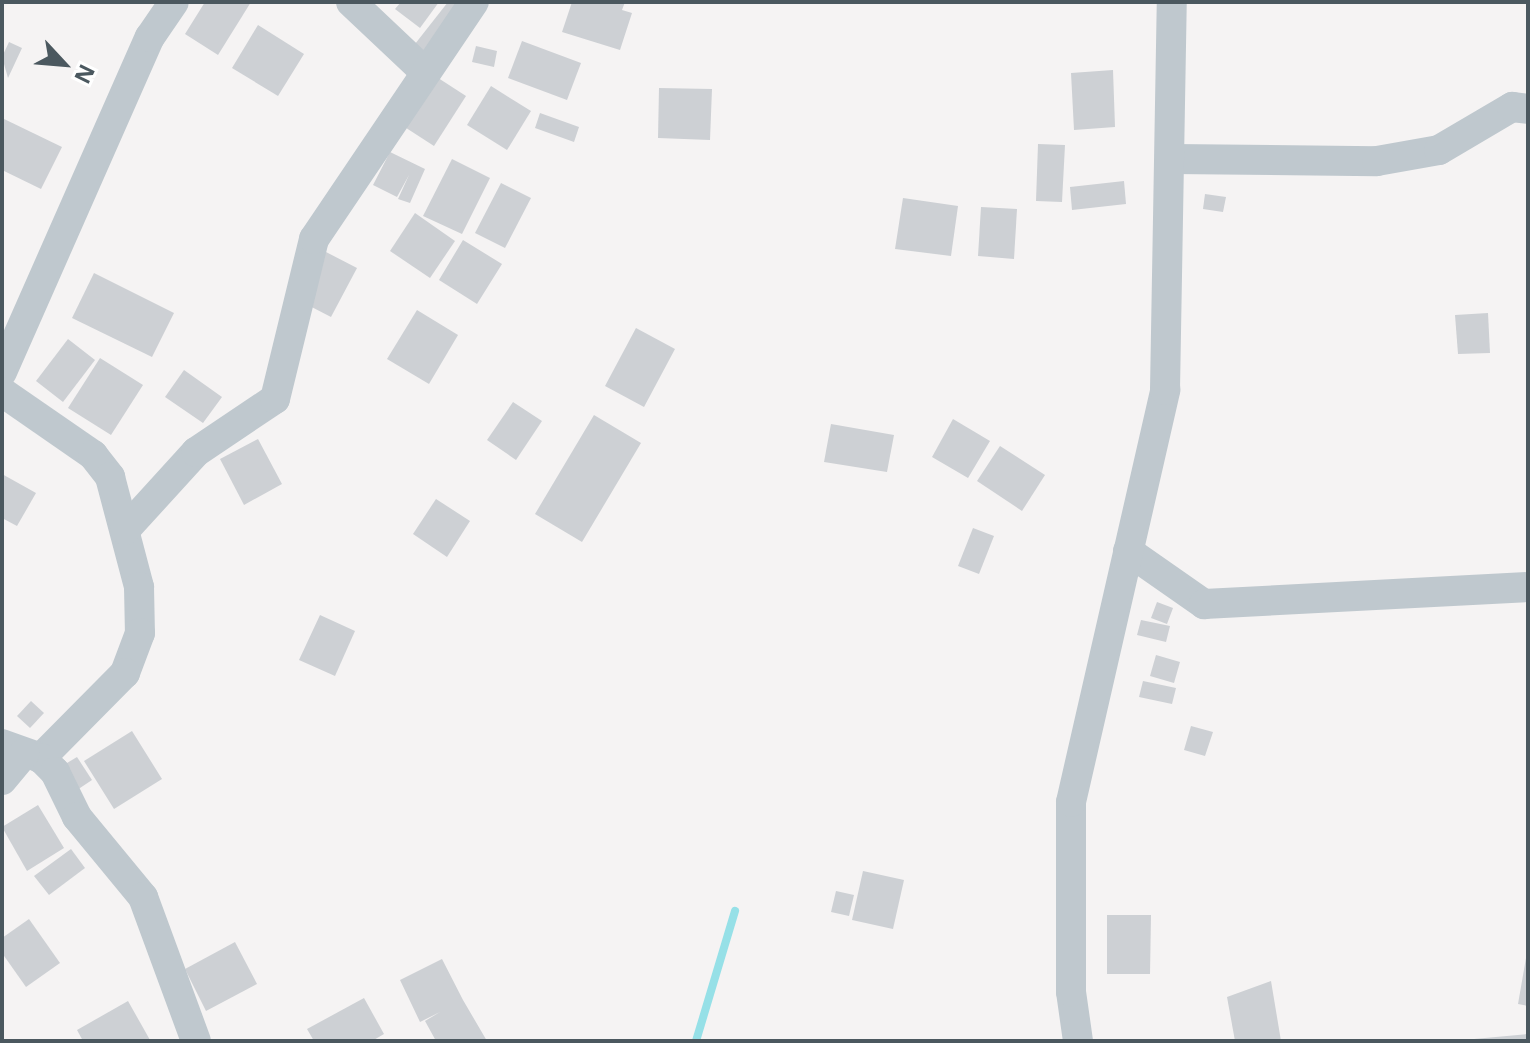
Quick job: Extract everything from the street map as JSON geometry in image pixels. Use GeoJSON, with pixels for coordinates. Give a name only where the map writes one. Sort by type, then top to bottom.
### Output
{"type":"FeatureCollection","features":[{"type":"Feature","properties":{"kind":"street"},"geometry":{"type":"LineString","coordinates":[[2,372],[150,37],[174,2]]}},
{"type":"Feature","properties":{"kind":"street"},"geometry":{"type":"LineString","coordinates":[[351,2],[424,71]]}},
{"type":"Feature","properties":{"kind":"street"},"geometry":{"type":"LineString","coordinates":[[125,530],[196,452],[275,399],[314,239],[424,71],[474,2]]}},
{"type":"Feature","properties":{"kind":"street"},"geometry":{"type":"LineString","coordinates":[[1078,1041],[1071,992],[1071,802],[1165,390],[1173,159],[1172,2]]}},
{"type":"Feature","properties":{"kind":"street"},"geometry":{"type":"LineString","coordinates":[[1173,159],[1377,161],[1439,150],[1512,107],[1528,109]]}},
{"type":"Feature","properties":{"kind":"street"},"geometry":{"type":"LineString","coordinates":[[2,392],[93,455],[110,477],[139,587],[134,654],[112,691],[23,752],[2,780]]}},
{"type":"Feature","properties":{"kind":"street"},"geometry":{"type":"LineString","coordinates":[[1128,551],[1204,604],[1528,587]]}},
{"type":"Feature","properties":{"kind":"street"},"geometry":{"type":"LineString","coordinates":[[23,752],[143,897],[196,1041]]}},
{"type":"Feature","properties":{"kind":"building"},"geometry":{"type":"Polygon","coordinates":[[[205,2],[251,2],[218,55],[185,34],[205,2]]]}},
{"type":"Feature","properties":{"kind":"building"},"geometry":{"type":"Polygon","coordinates":[[[401,2],[439,2],[420,28],[395,9],[401,2]]]}},
{"type":"Feature","properties":{"kind":"building"},"geometry":{"type":"Polygon","coordinates":[[[448,2],[462,2],[427,53],[415,44],[448,2]]]}},
{"type":"Feature","properties":{"kind":"building"},"geometry":{"type":"Polygon","coordinates":[[[572,2],[625,2],[622,10],[632,13],[620,50],[562,32],[572,2]]]}},
{"type":"Feature","properties":{"kind":"building"},"geometry":{"type":"Polygon","coordinates":[[[258,25],[304,54],[278,96],[232,68],[258,25]]]}},
{"type":"Feature","properties":{"kind":"building"},"geometry":{"type":"Polygon","coordinates":[[[522,41],[581,63],[567,100],[508,78],[522,41]]]}},
{"type":"Feature","properties":{"kind":"building"},"geometry":{"type":"Polygon","coordinates":[[[9,42],[22,48],[8,78],[2,57],[9,42]]]}},
{"type":"Feature","properties":{"kind":"building"},"geometry":{"type":"Polygon","coordinates":[[[476,46],[497,51],[494,67],[472,62],[476,46]]]}},
{"type":"Feature","properties":{"kind":"building"},"geometry":{"type":"Polygon","coordinates":[[[1113,70],[1115,127],[1074,130],[1071,73],[1113,70]]]}},
{"type":"Feature","properties":{"kind":"building"},"geometry":{"type":"Polygon","coordinates":[[[432,74],[466,96],[434,146],[400,124],[432,74]]]}},
{"type":"Feature","properties":{"kind":"building"},"geometry":{"type":"Polygon","coordinates":[[[491,86],[531,111],[507,150],[467,125],[491,86]]]}},
{"type":"Feature","properties":{"kind":"building"},"geometry":{"type":"Polygon","coordinates":[[[659,88],[712,89],[710,140],[658,138],[659,88]]]}},
{"type":"Feature","properties":{"kind":"building"},"geometry":{"type":"Polygon","coordinates":[[[540,113],[579,127],[574,142],[535,128],[540,113]]]}},
{"type":"Feature","properties":{"kind":"building"},"geometry":{"type":"Polygon","coordinates":[[[2,118],[62,147],[41,189],[2,170],[2,118]]]}},
{"type":"Feature","properties":{"kind":"building"},"geometry":{"type":"Polygon","coordinates":[[[1038,144],[1065,145],[1062,202],[1036,201],[1038,144]]]}},
{"type":"Feature","properties":{"kind":"building"},"geometry":{"type":"Polygon","coordinates":[[[390,152],[425,169],[410,203],[398,199],[409,175],[397,197],[373,185],[390,152]]]}},
{"type":"Feature","properties":{"kind":"building"},"geometry":{"type":"Polygon","coordinates":[[[452,159],[490,178],[462,234],[423,216],[452,159]]]}},
{"type":"Feature","properties":{"kind":"building"},"geometry":{"type":"Polygon","coordinates":[[[1124,181],[1126,204],[1072,210],[1070,187],[1124,181]]]}},
{"type":"Feature","properties":{"kind":"building"},"geometry":{"type":"Polygon","coordinates":[[[501,183],[531,198],[505,248],[475,233],[501,183]]]}},
{"type":"Feature","properties":{"kind":"building"},"geometry":{"type":"Polygon","coordinates":[[[1205,194],[1226,197],[1223,212],[1203,209],[1205,194]]]}},
{"type":"Feature","properties":{"kind":"building"},"geometry":{"type":"Polygon","coordinates":[[[903,198],[958,206],[951,256],[895,249],[903,198]]]}},
{"type":"Feature","properties":{"kind":"building"},"geometry":{"type":"Polygon","coordinates":[[[981,207],[1017,209],[1014,259],[978,256],[981,207]]]}},
{"type":"Feature","properties":{"kind":"building"},"geometry":{"type":"Polygon","coordinates":[[[415,213],[455,241],[430,278],[390,251],[415,213]]]}},
{"type":"Feature","properties":{"kind":"building"},"geometry":{"type":"Polygon","coordinates":[[[463,240],[502,264],[477,304],[439,280],[463,240]]]}},
{"type":"Feature","properties":{"kind":"building"},"geometry":{"type":"Polygon","coordinates":[[[326,252],[357,268],[331,317],[300,301],[326,252]]]}},
{"type":"Feature","properties":{"kind":"building"},"geometry":{"type":"Polygon","coordinates":[[[94,273],[174,313],[152,357],[72,318],[94,273]]]}},
{"type":"Feature","properties":{"kind":"building"},"geometry":{"type":"Polygon","coordinates":[[[417,310],[458,335],[429,384],[387,359],[417,310]]]}},
{"type":"Feature","properties":{"kind":"building"},"geometry":{"type":"Polygon","coordinates":[[[1488,313],[1490,353],[1458,354],[1455,315],[1488,313]]]}},
{"type":"Feature","properties":{"kind":"building"},"geometry":{"type":"Polygon","coordinates":[[[636,328],[675,349],[644,407],[605,386],[636,328]]]}},
{"type":"Feature","properties":{"kind":"building"},"geometry":{"type":"Polygon","coordinates":[[[68,339],[95,360],[63,402],[36,381],[68,339]]]}},
{"type":"Feature","properties":{"kind":"building"},"geometry":{"type":"Polygon","coordinates":[[[100,358],[143,385],[111,435],[68,408],[100,358]]]}},
{"type":"Feature","properties":{"kind":"building"},"geometry":{"type":"Polygon","coordinates":[[[184,370],[222,397],[203,423],[165,397],[184,370]]]}},
{"type":"Feature","properties":{"kind":"building"},"geometry":{"type":"Polygon","coordinates":[[[513,402],[542,421],[516,460],[487,440],[513,402]]]}},
{"type":"Feature","properties":{"kind":"building"},"geometry":{"type":"Polygon","coordinates":[[[594,415],[641,443],[582,542],[535,514],[594,415]]]}},
{"type":"Feature","properties":{"kind":"building"},"geometry":{"type":"Polygon","coordinates":[[[953,419],[990,441],[968,478],[932,457],[953,419]]]}},
{"type":"Feature","properties":{"kind":"building"},"geometry":{"type":"Polygon","coordinates":[[[831,424],[894,435],[887,472],[824,462],[831,424]]]}},
{"type":"Feature","properties":{"kind":"building"},"geometry":{"type":"Polygon","coordinates":[[[258,439],[282,484],[244,505],[220,459],[258,439]]]}},
{"type":"Feature","properties":{"kind":"building"},"geometry":{"type":"Polygon","coordinates":[[[1000,446],[1045,475],[1022,511],[977,481],[1000,446]]]}},
{"type":"Feature","properties":{"kind":"building"},"geometry":{"type":"Polygon","coordinates":[[[2,474],[36,493],[17,526],[2,518],[2,474]]]}},
{"type":"Feature","properties":{"kind":"building"},"geometry":{"type":"Polygon","coordinates":[[[436,499],[470,521],[447,557],[413,534],[436,499]]]}},
{"type":"Feature","properties":{"kind":"building"},"geometry":{"type":"Polygon","coordinates":[[[973,528],[994,536],[979,574],[958,566],[973,528]]]}},
{"type":"Feature","properties":{"kind":"building"},"geometry":{"type":"Polygon","coordinates":[[[1157,602],[1173,608],[1167,624],[1151,618],[1157,602]]]}},
{"type":"Feature","properties":{"kind":"building"},"geometry":{"type":"Polygon","coordinates":[[[320,615],[355,631],[335,676],[299,660],[320,615]]]}},
{"type":"Feature","properties":{"kind":"building"},"geometry":{"type":"Polygon","coordinates":[[[1141,620],[1170,626],[1166,642],[1137,635],[1141,620]]]}},
{"type":"Feature","properties":{"kind":"building"},"geometry":{"type":"Polygon","coordinates":[[[1156,655],[1180,662],[1174,683],[1150,676],[1156,655]]]}},
{"type":"Feature","properties":{"kind":"building"},"geometry":{"type":"Polygon","coordinates":[[[1143,681],[1176,688],[1172,704],[1139,697],[1143,681]]]}},
{"type":"Feature","properties":{"kind":"building"},"geometry":{"type":"Polygon","coordinates":[[[31,701],[44,713],[30,728],[17,716],[31,701]]]}},
{"type":"Feature","properties":{"kind":"building"},"geometry":{"type":"Polygon","coordinates":[[[1191,726],[1213,732],[1205,756],[1184,750],[1191,726]]]}},
{"type":"Feature","properties":{"kind":"building"},"geometry":{"type":"Polygon","coordinates":[[[132,731],[162,779],[114,809],[84,761],[132,731]]]}},
{"type":"Feature","properties":{"kind":"building"},"geometry":{"type":"Polygon","coordinates":[[[77,757],[92,780],[77,790],[62,766],[77,757]]]}},
{"type":"Feature","properties":{"kind":"building"},"geometry":{"type":"Polygon","coordinates":[[[38,805],[64,848],[27,871],[2,827],[38,805]]]}},
{"type":"Feature","properties":{"kind":"building"},"geometry":{"type":"Polygon","coordinates":[[[71,849],[85,868],[49,895],[34,876],[71,849]]]}},
{"type":"Feature","properties":{"kind":"building"},"geometry":{"type":"Polygon","coordinates":[[[863,871],[904,880],[893,929],[852,920],[863,871]]]}},
{"type":"Feature","properties":{"kind":"building"},"geometry":{"type":"Polygon","coordinates":[[[836,891],[854,895],[849,916],[831,912],[836,891]]]}},
{"type":"Feature","properties":{"kind":"building"},"geometry":{"type":"Polygon","coordinates":[[[1107,915],[1151,915],[1150,974],[1107,974],[1107,915]]]}},
{"type":"Feature","properties":{"kind":"building"},"geometry":{"type":"Polygon","coordinates":[[[29,919],[60,963],[26,987],[2,953],[2,938],[29,919]]]}},
{"type":"Feature","properties":{"kind":"building"},"geometry":{"type":"Polygon","coordinates":[[[235,942],[257,984],[206,1011],[185,969],[235,942]]]}},
{"type":"Feature","properties":{"kind":"building"},"geometry":{"type":"Polygon","coordinates":[[[1528,958],[1528,1006],[1518,1004],[1528,958]]]}},
{"type":"Feature","properties":{"kind":"building"},"geometry":{"type":"Polygon","coordinates":[[[442,959],[487,1041],[436,1041],[425,1021],[440,1012],[420,1022],[400,980],[442,959]]]}},
{"type":"Feature","properties":{"kind":"building"},"geometry":{"type":"Polygon","coordinates":[[[1271,981],[1281,1041],[1235,1041],[1227,997],[1271,981]]]}},
{"type":"Feature","properties":{"kind":"building"},"geometry":{"type":"Polygon","coordinates":[[[364,998],[384,1034],[372,1041],[314,1041],[307,1029],[364,998]]]}},
{"type":"Feature","properties":{"kind":"building"},"geometry":{"type":"Polygon","coordinates":[[[128,1001],[150,1040],[83,1041],[77,1030],[128,1001]]]}},
{"type":"Feature","properties":{"kind":"building"},"geometry":{"type":"Polygon","coordinates":[[[1528,1034],[1528,1041],[1474,1041],[1474,1039],[1528,1034]]]}},
{"type":"Feature","properties":{"kind":"waterway"},"geometry":{"type":"LineString","coordinates":[[696,1041],[735,911]]}}]}
